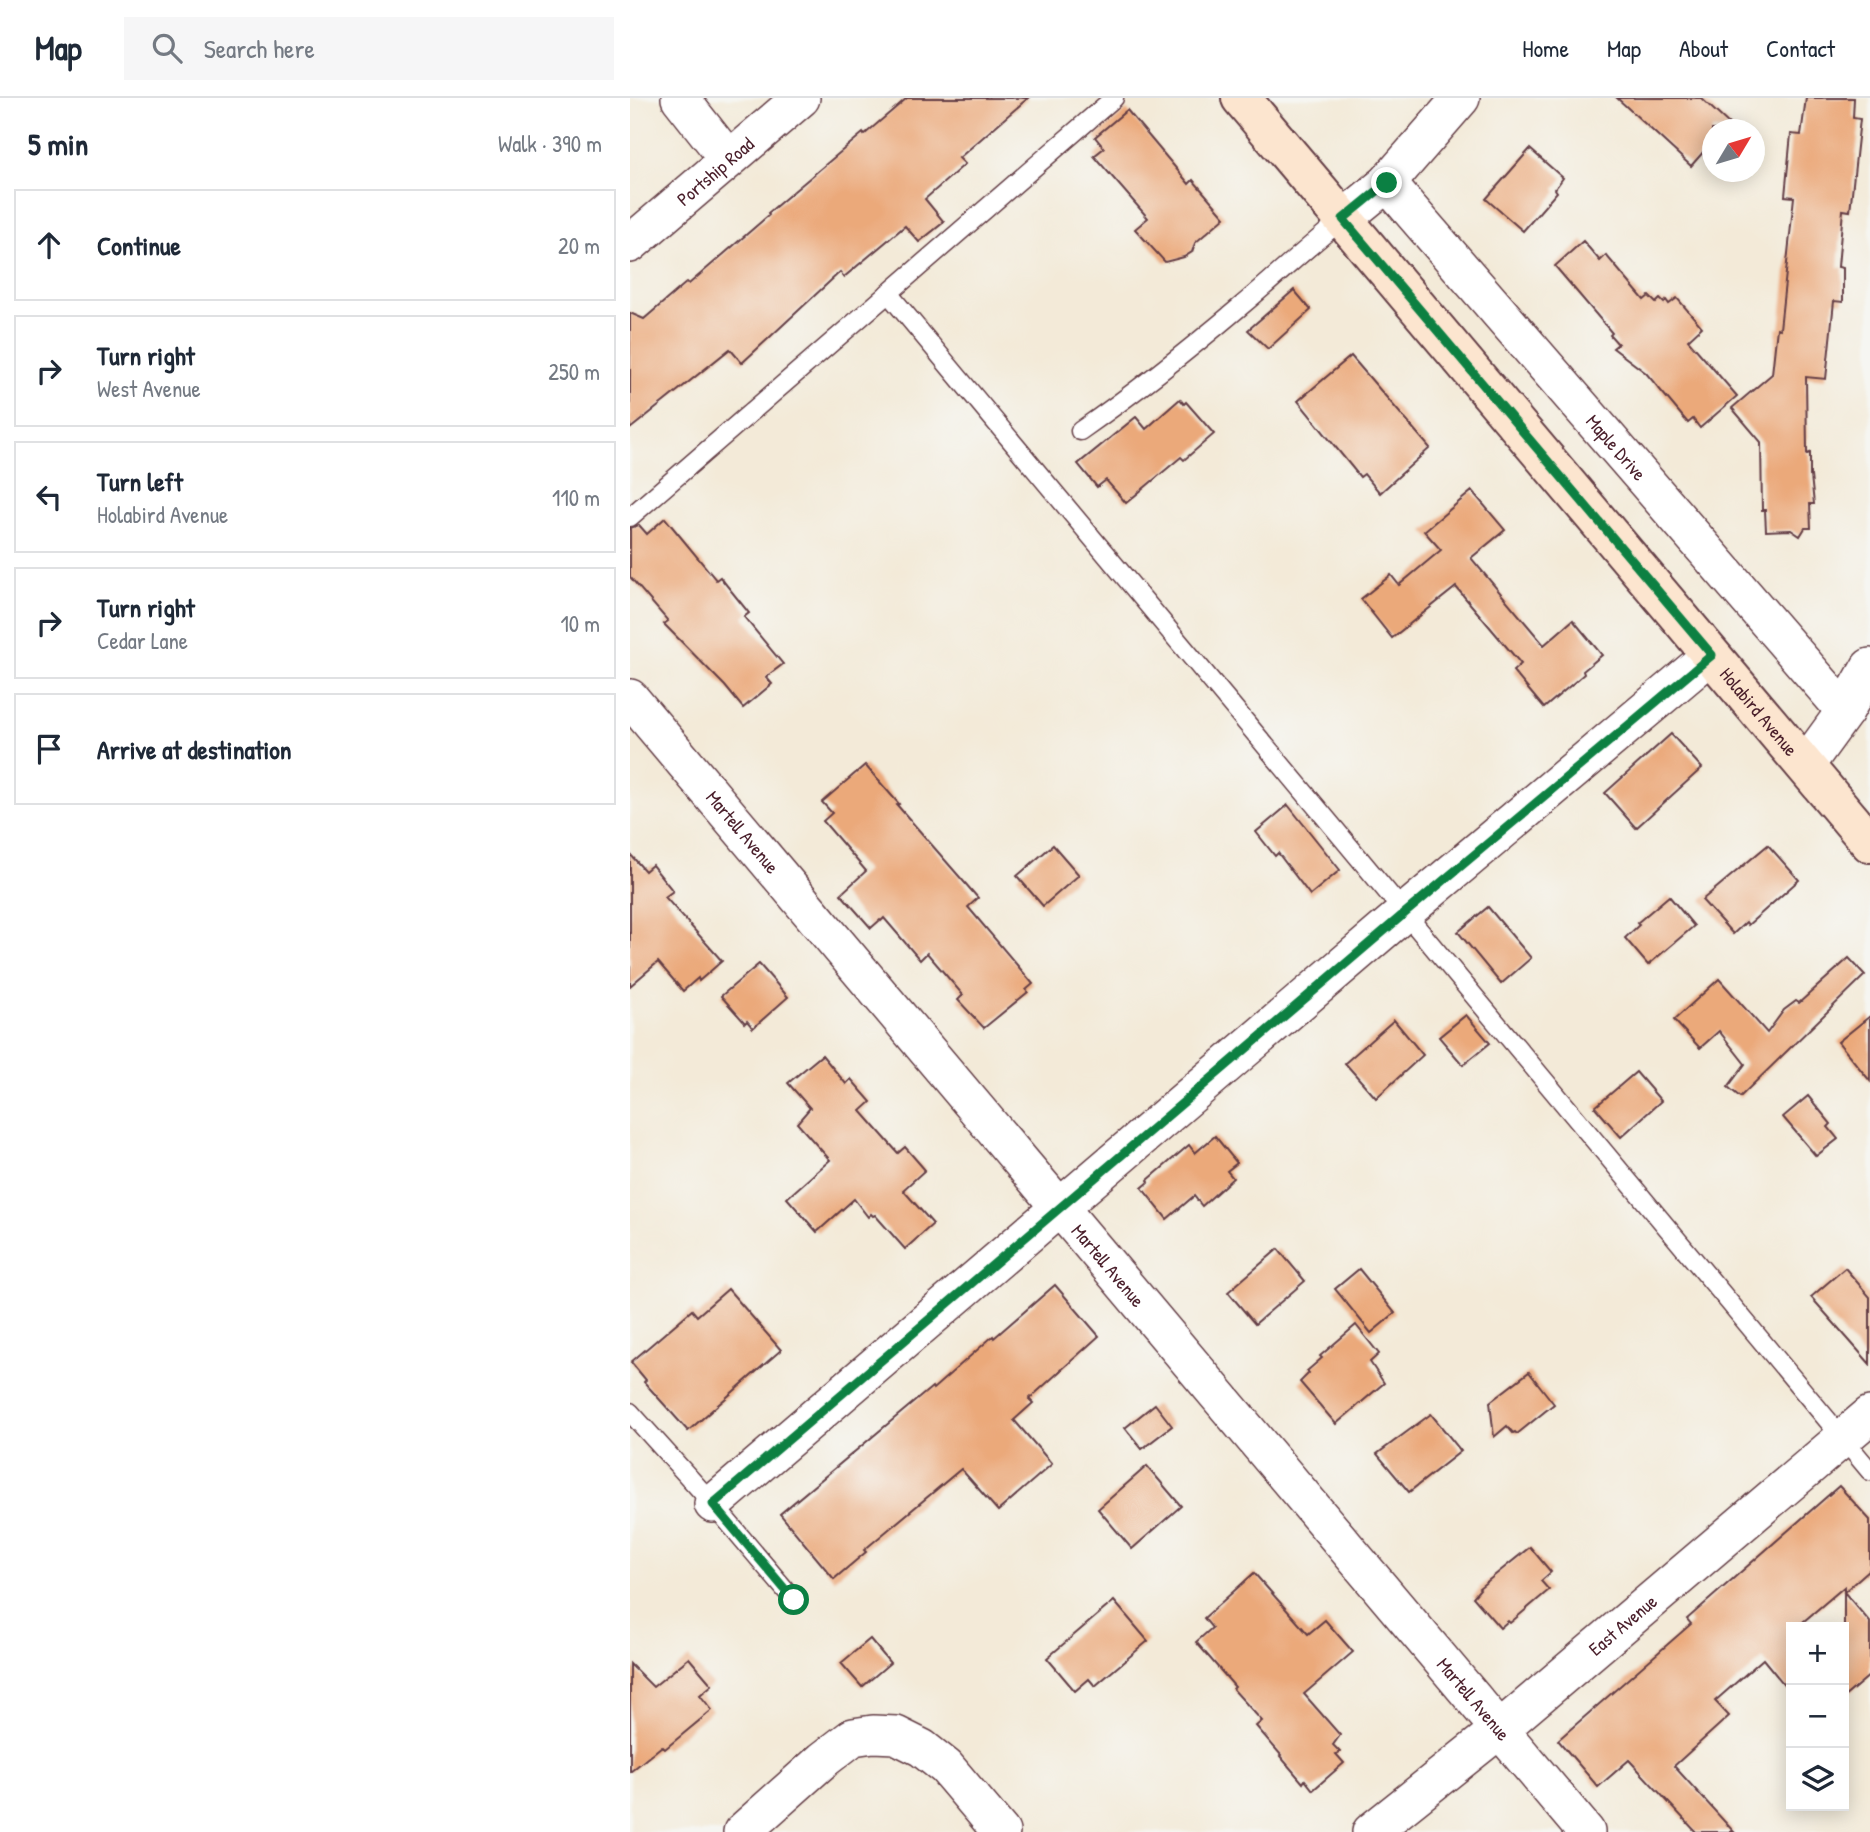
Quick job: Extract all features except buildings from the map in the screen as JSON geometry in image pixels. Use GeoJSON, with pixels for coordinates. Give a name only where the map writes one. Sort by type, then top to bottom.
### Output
{"type":"FeatureCollection","features":[{"type":"Feature","properties":{"kind":"main road","name":"Holabird Avenue"},"geometry":{"type":"LineString","coordinates":[[1241,98],[1870,843]]}},
{"type":"Feature","properties":{"kind":"street"},"geometry":{"type":"LineString","coordinates":[[680,98],[728,159]]}},
{"type":"Feature","properties":{"kind":"street","name":"Portship Road"},"geometry":{"type":"LineString","coordinates":[[630,244],[801,98]]}},
{"type":"Feature","properties":{"kind":"street"},"geometry":{"type":"LineString","coordinates":[[1343,219],[1387,183],[1461,98]]}},
{"type":"Feature","properties":{"kind":"street","name":"Maple Drive"},"geometry":{"type":"LineString","coordinates":[[1387,183],[1845,711]]}},
{"type":"Feature","properties":{"kind":"street"},"geometry":{"type":"LineString","coordinates":[[713,1504],[1060,1206],[1712,655]]}},
{"type":"Feature","properties":{"kind":"street"},"geometry":{"type":"LineString","coordinates":[[1805,766],[1845,711],[1870,667]]}},
{"type":"Feature","properties":{"kind":"street","name":"Martell Avenue"},"geometry":{"type":"LineString","coordinates":[[630,698],[1586,1832]]}},
{"type":"Feature","properties":{"kind":"street","name":"East Avenue"},"geometry":{"type":"LineString","coordinates":[[1371,1832],[1500,1729],[1856,1427]]}},
{"type":"Feature","properties":{"kind":"street"},"geometry":{"type":"LineString","coordinates":[[742,1832],[853,1737],[873,1734],[896,1735],[922,1748],[946,1767],[1001,1832]]}},
{"type":"Feature","properties":{"kind":"lane"},"geometry":{"type":"LineString","coordinates":[[630,517],[1114,98]]}},
{"type":"Feature","properties":{"kind":"lane"},"geometry":{"type":"LineString","coordinates":[[1080,431],[1181,357],[1343,219]]}},
{"type":"Feature","properties":{"kind":"lane"},"geometry":{"type":"LineString","coordinates":[[888,293],[1405,913],[1856,1427],[1870,1471]]}},
{"type":"Feature","properties":{"kind":"lane"},"geometry":{"type":"LineString","coordinates":[[630,1412],[794,1600]]}},
{"type":"Feature","properties":{"kind":"route"},"geometry":{"type":"LineString","coordinates":[[794,1600],[713,1504],[1060,1206],[1712,655],[1343,219],[1387,183]]}}]}
